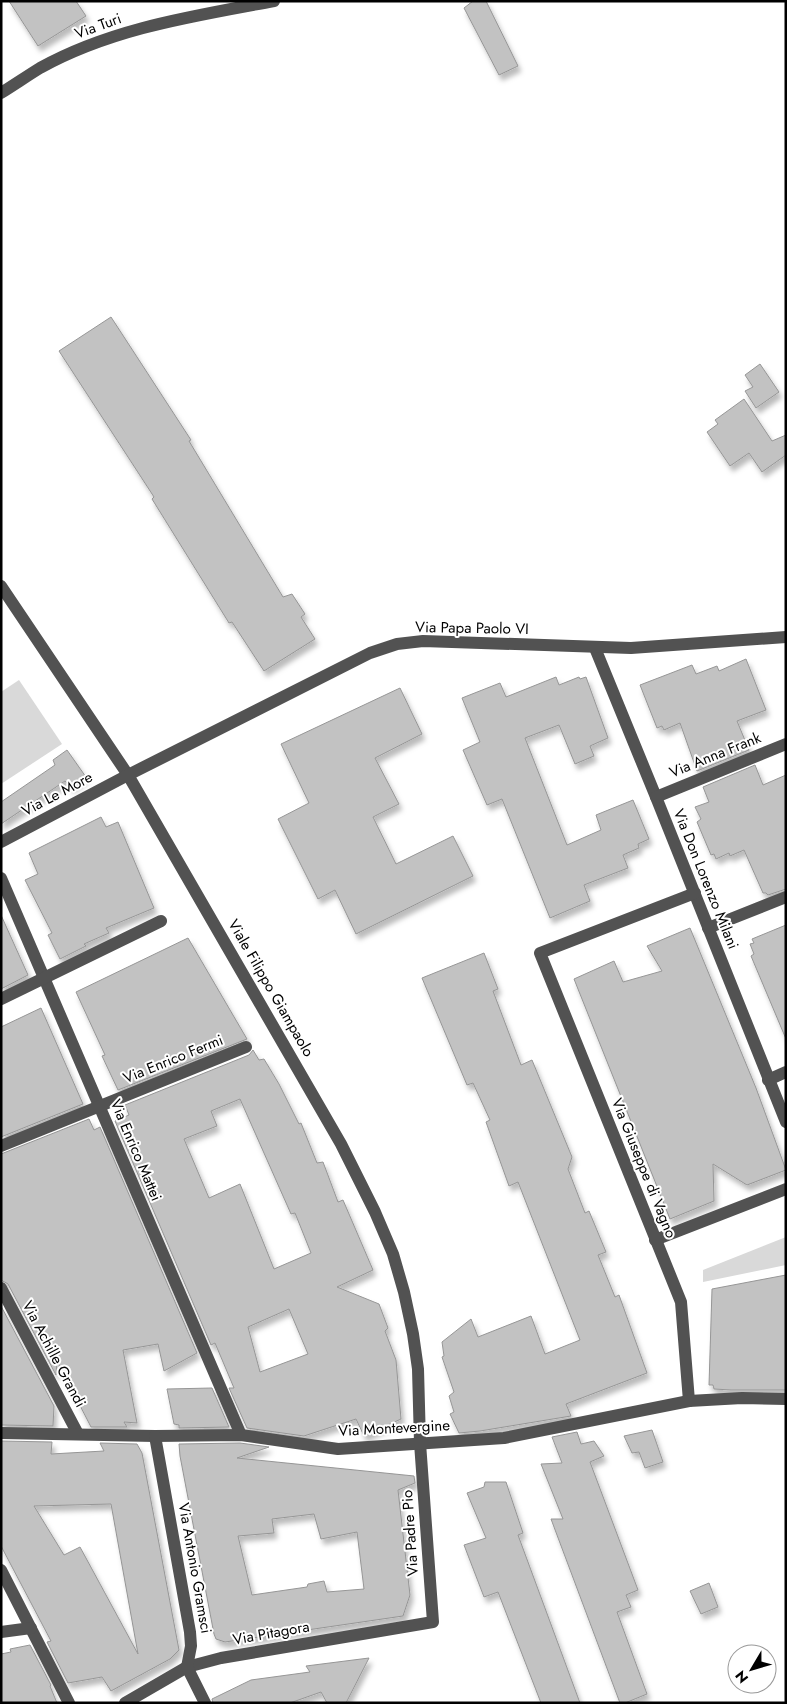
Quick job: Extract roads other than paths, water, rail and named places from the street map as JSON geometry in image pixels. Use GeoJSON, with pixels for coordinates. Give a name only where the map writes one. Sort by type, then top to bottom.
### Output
{"type":"FeatureCollection","features":[{"type":"Feature","properties":{"kind":"street","name":"Via Turi"},"geometry":{"type":"LineString","coordinates":[[1,93],[40,68],[77,51],[120,35],[188,17],[274,1]]}},
{"type":"Feature","properties":{"kind":"street","name":"Viale Filippo Giampaolo"},"geometry":{"type":"LineString","coordinates":[[1,586],[128,775],[356,1171],[393,1254],[414,1334],[418,1369],[420,1443]]}},
{"type":"Feature","properties":{"kind":"street","name":"Via Papa Paolo VI"},"geometry":{"type":"LineString","coordinates":[[128,775],[370,653],[397,644],[423,641],[631,648],[786,636]]}},
{"type":"Feature","properties":{"kind":"street","name":"Via Don Lorenzo Milani"},"geometry":{"type":"LineString","coordinates":[[594,648],[656,796],[786,1122]]}},
{"type":"Feature","properties":{"kind":"street","name":"Via Anna Frank"},"geometry":{"type":"LineString","coordinates":[[656,796],[786,744]]}},
{"type":"Feature","properties":{"kind":"street","name":"Via Le More"},"geometry":{"type":"LineString","coordinates":[[1,842],[128,775]]}},
{"type":"Feature","properties":{"kind":"street","name":"Via Enrico Mattei"},"geometry":{"type":"LineString","coordinates":[[1,878],[241,1435]]}},
{"type":"Feature","properties":{"kind":"street","name":"Via Giuseppe di Vagno"},"geometry":{"type":"LineString","coordinates":[[689,1401],[681,1302],[540,952],[694,893]]}},
{"type":"Feature","properties":{"kind":"street"},"geometry":{"type":"LineString","coordinates":[[708,928],[786,896]]}},
{"type":"Feature","properties":{"kind":"street"},"geometry":{"type":"LineString","coordinates":[[1,999],[161,921]]}},
{"type":"Feature","properties":{"kind":"street","name":"Via Enrico Fermi"},"geometry":{"type":"LineString","coordinates":[[1,1146],[246,1047]]}},
{"type":"Feature","properties":{"kind":"street"},"geometry":{"type":"LineString","coordinates":[[768,1080],[786,1072]]}},
{"type":"Feature","properties":{"kind":"street"},"geometry":{"type":"LineString","coordinates":[[655,1240],[786,1190]]}},
{"type":"Feature","properties":{"kind":"street","name":"Via Achille Grandi"},"geometry":{"type":"LineString","coordinates":[[1,1288],[78,1434]]}},
{"type":"Feature","properties":{"kind":"street","name":"Via Montevergine"},"geometry":{"type":"LineString","coordinates":[[1,1433],[155,1436],[241,1435],[338,1449],[504,1438],[689,1401],[742,1398],[786,1399]]}},
{"type":"Feature","properties":{"kind":"street","name":"Via Antonio Gramsci"},"geometry":{"type":"LineString","coordinates":[[155,1436],[190,1632],[191,1646],[186,1667]]}},
{"type":"Feature","properties":{"kind":"street","name":"Via Padre Pio"},"geometry":{"type":"LineString","coordinates":[[420,1443],[433,1622]]}},
{"type":"Feature","properties":{"kind":"street"},"geometry":{"type":"LineString","coordinates":[[1,1570],[69,1703]]}},
{"type":"Feature","properties":{"kind":"street","name":"Via Pitagora"},"geometry":{"type":"LineString","coordinates":[[125,1703],[186,1667],[221,1658],[433,1622]]}},
{"type":"Feature","properties":{"kind":"street"},"geometry":{"type":"LineString","coordinates":[[1,1632],[30,1628]]}},
{"type":"Feature","properties":{"kind":"street"},"geometry":{"type":"LineString","coordinates":[[186,1667],[205,1703]]}}]}
